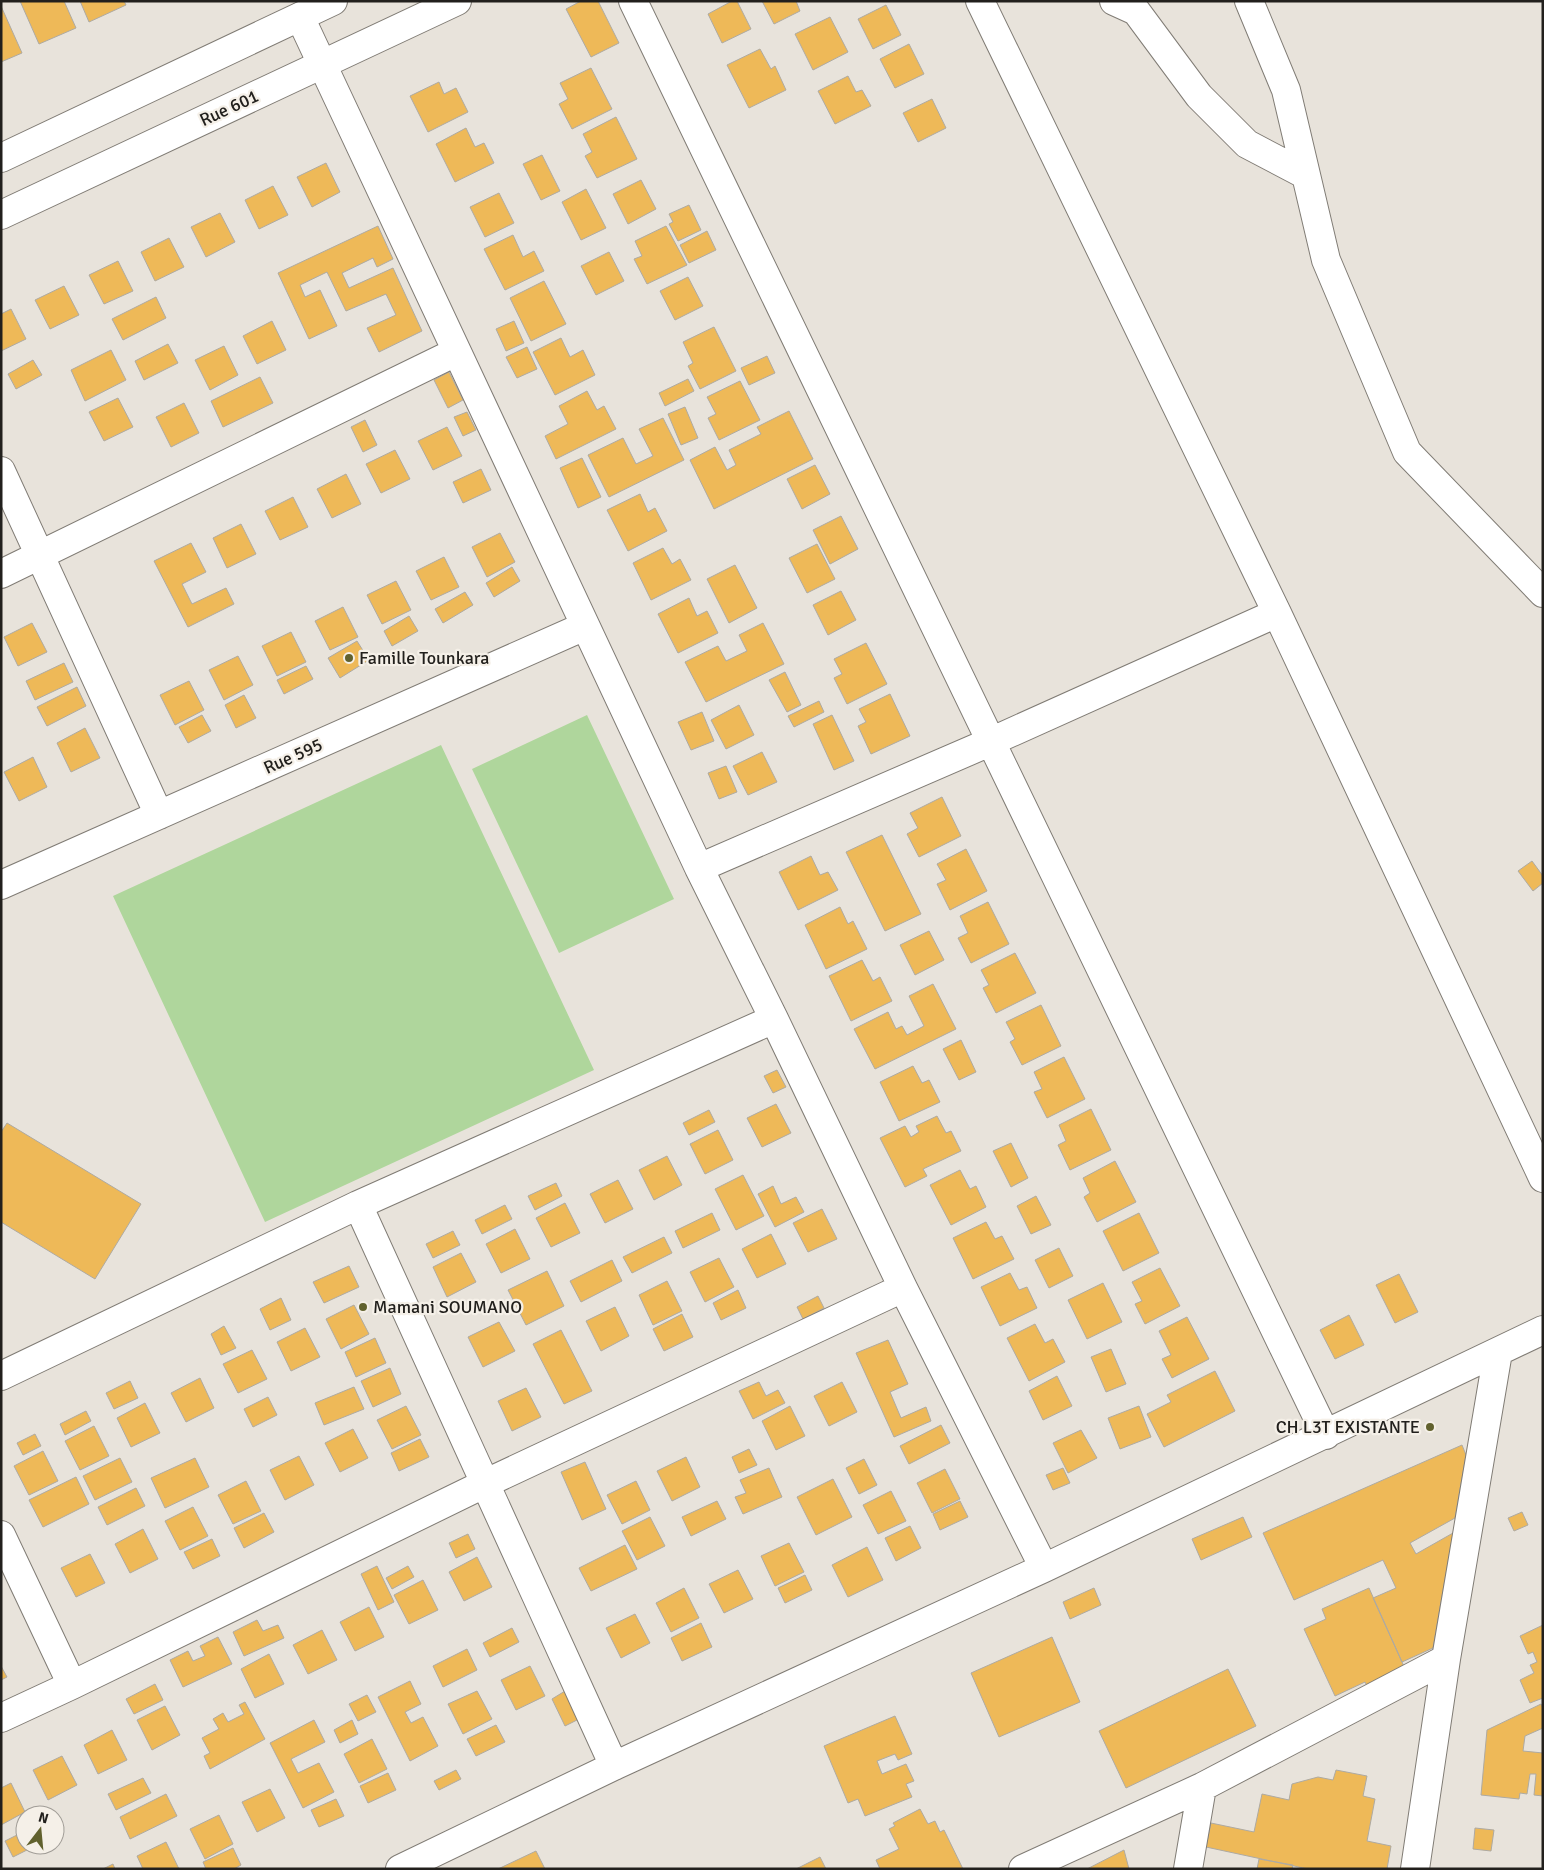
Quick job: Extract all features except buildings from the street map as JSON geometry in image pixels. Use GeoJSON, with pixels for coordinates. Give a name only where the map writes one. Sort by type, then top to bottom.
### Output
{"type":"FeatureCollection","features":[{"type":"Feature","properties":{"kind":"street"},"geometry":{"type":"LineString","coordinates":[[1,158],[333,1]]}},
{"type":"Feature","properties":{"kind":"street","name":"Rue 601"},"geometry":{"type":"LineString","coordinates":[[1,215],[457,1]]}},
{"type":"Feature","properties":{"kind":"street"},"geometry":{"type":"LineString","coordinates":[[633,1],[1326,1434]]}},
{"type":"Feature","properties":{"kind":"street"},"geometry":{"type":"LineString","coordinates":[[1114,1],[1136,11],[1199,96],[1247,144],[1306,175]]}},
{"type":"Feature","properties":{"kind":"street"},"geometry":{"type":"LineString","coordinates":[[1249,1],[1286,90],[1326,260],[1406,452],[1543,593]]}},
{"type":"Feature","properties":{"kind":"street"},"geometry":{"type":"LineString","coordinates":[[989,3],[1543,1178]]}},
{"type":"Feature","properties":{"kind":"street"},"geometry":{"type":"LineString","coordinates":[[300,17],[699,868],[903,1288],[1044,1568]]}},
{"type":"Feature","properties":{"kind":"street"},"geometry":{"type":"LineString","coordinates":[[1,574],[456,352]]}},
{"type":"Feature","properties":{"kind":"street"},"geometry":{"type":"LineString","coordinates":[[1,471],[159,815]]}},
{"type":"Feature","properties":{"kind":"street"},"geometry":{"type":"LineString","coordinates":[[699,868],[990,742],[1276,613]]}},
{"type":"Feature","properties":{"kind":"street","name":"Rue 595"},"geometry":{"type":"LineString","coordinates":[[1,885],[585,626]]}},
{"type":"Feature","properties":{"kind":"street"},"geometry":{"type":"LineString","coordinates":[[1,1376],[358,1205],[774,1019]]}},
{"type":"Feature","properties":{"kind":"street"},"geometry":{"type":"LineString","coordinates":[[358,1205],[614,1766]]}},
{"type":"Feature","properties":{"kind":"street"},"geometry":{"type":"LineString","coordinates":[[1,1718],[484,1484],[903,1288]]}},
{"type":"Feature","properties":{"kind":"street"},"geometry":{"type":"LineString","coordinates":[[411,1866],[614,1766],[1044,1568],[1543,1330]]}},
{"type":"Feature","properties":{"kind":"street"},"geometry":{"type":"LineString","coordinates":[[1415,1869],[1446,1659],[1498,1352]]}},
{"type":"Feature","properties":{"kind":"street"},"geometry":{"type":"LineString","coordinates":[[1,1535],[72,1685]]}},
{"type":"Feature","properties":{"kind":"street"},"geometry":{"type":"LineString","coordinates":[[1023,1869],[1202,1787],[1446,1659]]}},
{"type":"Feature","properties":{"kind":"street"},"geometry":{"type":"LineString","coordinates":[[1188,1869],[1202,1787]]}},
{"type":"Feature","properties":{"kind":"green space"},"geometry":{"type":"Polygon","coordinates":[[[587,715],[674,899],[559,953],[472,769],[587,715]]]}},
{"type":"Feature","properties":{"kind":"green space"},"geometry":{"type":"Polygon","coordinates":[[[441,745],[594,1070],[265,1222],[113,896],[441,745]]]}},
{"type":"Feature","properties":{"kind":"place","name":"Famille Tounkara"},"geometry":{"type":"Point","coordinates":[349,658]}},
{"type":"Feature","properties":{"kind":"place","name":"Mamani SOUMANO"},"geometry":{"type":"Point","coordinates":[363,1307]}},
{"type":"Feature","properties":{"kind":"place","name":"CH L3T EXISTANTE"},"geometry":{"type":"Point","coordinates":[1430,1427]}}]}
